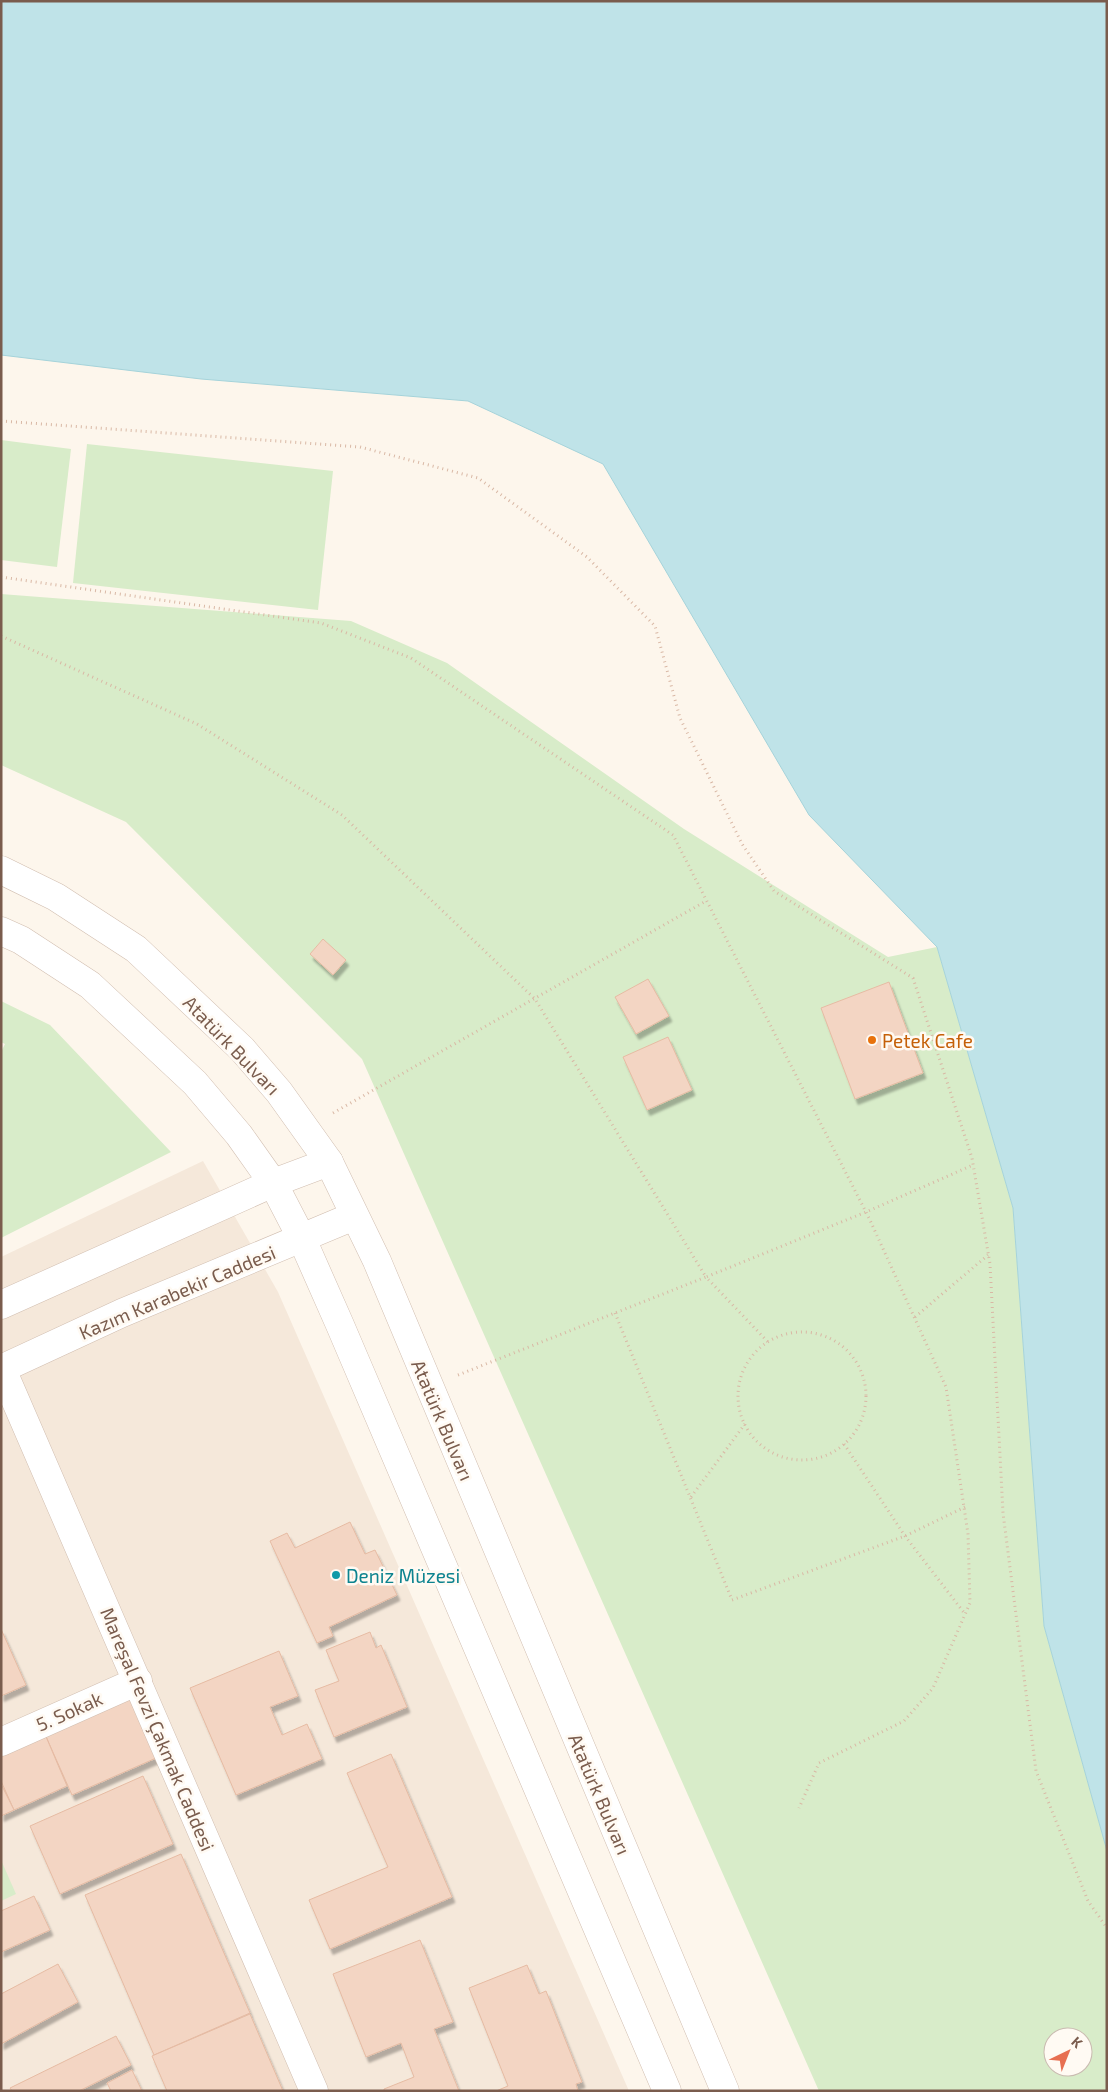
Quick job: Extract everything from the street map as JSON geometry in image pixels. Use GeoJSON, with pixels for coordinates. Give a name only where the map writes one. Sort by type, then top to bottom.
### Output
{"type":"FeatureCollection","features":[{"type":"Feature","properties":{"kind":"street","name":"Atatürk Bulvarı"},"geometry":{"type":"LineString","coordinates":[[1,870],[56,897],[136,949],[242,1049],[279,1092],[328,1162],[377,1262],[725,2091]]}},
{"type":"Feature","properties":{"kind":"street"},"geometry":{"type":"LineString","coordinates":[[1,931],[21,940],[90,985],[195,1083],[239,1135],[273,1183],[302,1239],[667,2091]]}},
{"type":"Feature","properties":{"kind":"street"},"geometry":{"type":"LineString","coordinates":[[1,1305],[273,1183],[328,1162]]}},
{"type":"Feature","properties":{"kind":"street","name":"Kazım Karabekir Caddesi"},"geometry":{"type":"LineString","coordinates":[[1,1368],[122,1313],[354,1216]]}},
{"type":"Feature","properties":{"kind":"street","name":"Mareşal Fevzi Çakmak Caddesi"},"geometry":{"type":"LineString","coordinates":[[1,1368],[314,2091]]}},
{"type":"Feature","properties":{"kind":"street","name":"5. Sokak"},"geometry":{"type":"LineString","coordinates":[[1,1742],[138,1681]]}},
{"type":"Feature","properties":{"kind":"path"},"geometry":{"type":"LineString","coordinates":[[1,421],[360,447],[478,478],[587,557],[655,626],[680,718],[742,844],[774,891],[913,978],[973,1165],[988,1254],[1003,1513],[1036,1771],[1088,1901],[1107,1928]]}},
{"type":"Feature","properties":{"kind":"path"},"geometry":{"type":"LineString","coordinates":[[1,577],[321,623],[411,658],[673,835],[866,1212],[946,1387],[965,1507],[968,1534],[970,1603],[933,1688],[904,1721],[819,1763],[799,1808]]}},
{"type":"Feature","properties":{"kind":"path"},"geometry":{"type":"LineString","coordinates":[[1,636],[197,724],[342,815],[535,998],[706,1277],[768,1342]]}},
{"type":"Feature","properties":{"kind":"path"},"geometry":{"type":"LineString","coordinates":[[305,1129],[706,901]]}},
{"type":"Feature","properties":{"kind":"path"},"geometry":{"type":"LineString","coordinates":[[429,1387],[866,1212],[973,1165]]}},
{"type":"Feature","properties":{"kind":"path"},"geometry":{"type":"LineString","coordinates":[[914,1317],[988,1254]]}},
{"type":"Feature","properties":{"kind":"path"},"geometry":{"type":"LineString","coordinates":[[615,1313],[732,1600],[904,1536],[965,1507]]}},
{"type":"Feature","properties":{"kind":"path"},"geometry":{"type":"LineString","coordinates":[[798,1331],[819,1333],[839,1343],[854,1358],[864,1378],[867,1399],[862,1420],[850,1439],[834,1452],[814,1459],[793,1459],[774,1453],[757,1441],[745,1424],[738,1405],[739,1384],[746,1364],[758,1348],[776,1336],[798,1331]]}},
{"type":"Feature","properties":{"kind":"path"},"geometry":{"type":"LineString","coordinates":[[690,1498],[745,1424]]}},
{"type":"Feature","properties":{"kind":"path"},"geometry":{"type":"LineString","coordinates":[[844,1444],[904,1536],[965,1614]]}},
{"type":"Feature","properties":{"kind":"shaded area"},"geometry":{"type":"Polygon","coordinates":[[[203,1161],[278,1292],[629,2091],[1,2091],[1,1257],[203,1161]]]}},
{"type":"Feature","properties":{"kind":"green space"},"geometry":{"type":"Polygon","coordinates":[[[1,440],[71,449],[57,567],[1,560],[1,440]]]}},
{"type":"Feature","properties":{"kind":"green space"},"geometry":{"type":"Polygon","coordinates":[[[87,444],[333,471],[318,610],[73,583],[87,444]]]}},
{"type":"Feature","properties":{"kind":"green space"},"geometry":{"type":"Polygon","coordinates":[[[1,594],[351,621],[447,663],[684,829],[888,957],[937,947],[1013,1208],[1044,1626],[1107,1851],[1107,2091],[819,2091],[362,1059],[126,822],[1,765],[1,594]]]}},
{"type":"Feature","properties":{"kind":"green space"},"geometry":{"type":"Polygon","coordinates":[[[1,1001],[50,1025],[171,1152],[1,1238],[1,1052],[5,1044],[1,1042],[1,1001]]]}},
{"type":"Feature","properties":{"kind":"green space"},"geometry":{"type":"Polygon","coordinates":[[[1,1860],[16,1894],[1,1901],[1,1860]]]}},
{"type":"Feature","properties":{"kind":"water"},"geometry":{"type":"Polygon","coordinates":[[[1,1],[1107,1],[1107,1851],[1044,1626],[1013,1208],[937,947],[809,815],[603,464],[468,401],[201,379],[1,355],[1,1]]]}},
{"type":"Feature","properties":{"kind":"building"},"geometry":{"type":"Polygon","coordinates":[[[323,939],[346,960],[333,975],[310,954],[323,939]]]}},
{"type":"Feature","properties":{"kind":"building"},"geometry":{"type":"Polygon","coordinates":[[[648,979],[669,1016],[636,1034],[615,997],[648,979]]]}},
{"type":"Feature","properties":{"kind":"building","name":"Petek Cafe"},"geometry":{"type":"Polygon","coordinates":[[[889,982],[923,1073],[855,1099],[821,1008],[889,982]]]}},
{"type":"Feature","properties":{"kind":"building"},"geometry":{"type":"Polygon","coordinates":[[[668,1037],[692,1090],[647,1110],[623,1057],[668,1037]]]}},
{"type":"Feature","properties":{"kind":"building","name":"Deniz Müzesi"},"geometry":{"type":"Polygon","coordinates":[[[350,1522],[365,1554],[375,1550],[397,1595],[329,1627],[333,1636],[317,1643],[270,1541],[287,1533],[295,1548],[350,1522]]]}},
{"type":"Feature","properties":{"kind":"building"},"geometry":{"type":"Polygon","coordinates":[[[1,1629],[26,1685],[1,1696],[1,1629]]]}},
{"type":"Feature","properties":{"kind":"building"},"geometry":{"type":"Polygon","coordinates":[[[370,1632],[376,1648],[381,1645],[407,1707],[334,1737],[315,1690],[339,1681],[326,1650],[370,1632]]]}},
{"type":"Feature","properties":{"kind":"building"},"geometry":{"type":"Polygon","coordinates":[[[279,1651],[298,1696],[270,1707],[282,1735],[307,1724],[322,1759],[236,1795],[190,1688],[279,1651]]]}},
{"type":"Feature","properties":{"kind":"building"},"geometry":{"type":"Polygon","coordinates":[[[135,1692],[163,1755],[72,1795],[44,1732],[135,1692]]]}},
{"type":"Feature","properties":{"kind":"building"},"geometry":{"type":"Polygon","coordinates":[[[44,1732],[67,1786],[14,1810],[1,1781],[1,1751],[44,1732]]]}},
{"type":"Feature","properties":{"kind":"building"},"geometry":{"type":"Polygon","coordinates":[[[391,1754],[452,1897],[330,1949],[309,1900],[388,1867],[347,1773],[391,1754]]]}},
{"type":"Feature","properties":{"kind":"building"},"geometry":{"type":"Polygon","coordinates":[[[143,1776],[173,1844],[60,1894],[30,1826],[143,1776]]]}},
{"type":"Feature","properties":{"kind":"building"},"geometry":{"type":"Polygon","coordinates":[[[1,1784],[14,1810],[1,1816],[1,1784]]]}},
{"type":"Feature","properties":{"kind":"building"},"geometry":{"type":"Polygon","coordinates":[[[181,1854],[250,2013],[154,2055],[85,1895],[181,1854]]]}},
{"type":"Feature","properties":{"kind":"building"},"geometry":{"type":"Polygon","coordinates":[[[34,1896],[50,1930],[1,1952],[1,1911],[34,1896]]]}},
{"type":"Feature","properties":{"kind":"building"},"geometry":{"type":"Polygon","coordinates":[[[420,1940],[453,2022],[434,2029],[459,2091],[384,2091],[384,2089],[414,2077],[401,2043],[366,2057],[333,1974],[420,1940]]]}},
{"type":"Feature","properties":{"kind":"building"},"geometry":{"type":"Polygon","coordinates":[[[58,1964],[78,2002],[1,2044],[1,1994],[58,1964]]]}},
{"type":"Feature","properties":{"kind":"building"},"geometry":{"type":"Polygon","coordinates":[[[527,1965],[539,1994],[546,1991],[582,2082],[576,2084],[578,2091],[496,2091],[508,2086],[469,1988],[527,1965]]]}},
{"type":"Feature","properties":{"kind":"building"},"geometry":{"type":"Polygon","coordinates":[[[250,2014],[283,2091],[167,2091],[152,2056],[250,2014]]]}},
{"type":"Feature","properties":{"kind":"building"},"geometry":{"type":"Polygon","coordinates":[[[116,2036],[131,2065],[79,2091],[12,2091],[10,2088],[116,2036]]]}},
{"type":"Feature","properties":{"kind":"building"},"geometry":{"type":"Polygon","coordinates":[[[132,2070],[142,2091],[111,2091],[107,2083],[132,2070]]]}},
{"type":"Feature","properties":{"kind":"place","name":"Petek Cafe"},"geometry":{"type":"Point","coordinates":[872,1040]}},
{"type":"Feature","properties":{"kind":"place","name":"Deniz Müzesi"},"geometry":{"type":"Point","coordinates":[336,1575]}}]}
